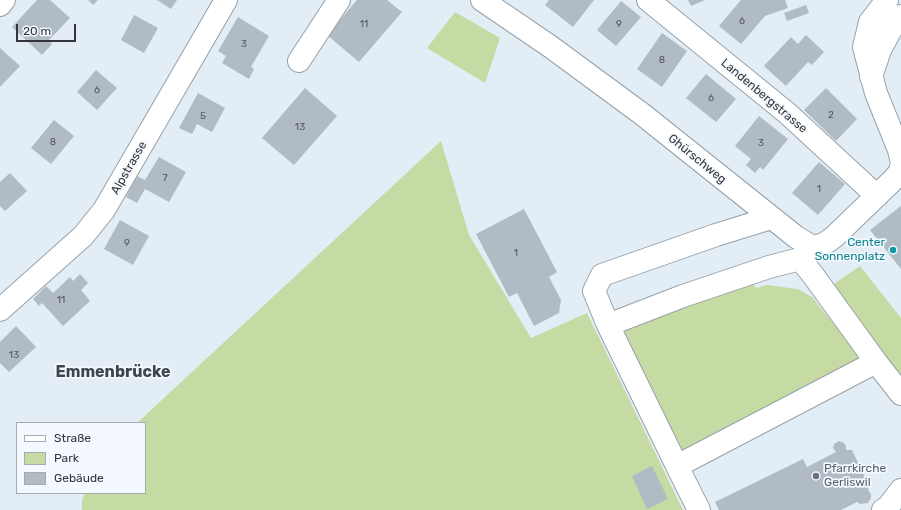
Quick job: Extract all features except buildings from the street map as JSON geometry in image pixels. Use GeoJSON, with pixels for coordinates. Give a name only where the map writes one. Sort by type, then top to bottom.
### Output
{"type":"FeatureCollection","features":[{"type":"Feature","properties":{"kind":"street"},"geometry":{"type":"LineString","coordinates":[[0,5],[4,0]]}},
{"type":"Feature","properties":{"kind":"street","name":"Alpstrasse"},"geometry":{"type":"LineString","coordinates":[[0,310],[83,236],[104,210],[226,0]]}},
{"type":"Feature","properties":{"kind":"street"},"geometry":{"type":"LineString","coordinates":[[299,61],[338,0]]}},
{"type":"Feature","properties":{"kind":"street","name":"Landenbergstrasse"},"geometry":{"type":"LineString","coordinates":[[648,0],[787,113],[877,196]]}},
{"type":"Feature","properties":{"kind":"street"},"geometry":{"type":"LineString","coordinates":[[608,325],[690,294],[769,267],[824,244],[834,237],[892,181],[901,168],[899,150],[876,93],[864,47],[870,22],[887,0]]}},
{"type":"Feature","properties":{"kind":"street","name":"Ghürschweg"},"geometry":{"type":"LineString","coordinates":[[495,3],[550,47],[642,114],[796,238],[805,253]]}},
{"type":"Feature","properties":{"kind":"street"},"geometry":{"type":"LineString","coordinates":[[871,77],[880,50],[894,24],[901,16]]}},
{"type":"Feature","properties":{"kind":"street"},"geometry":{"type":"LineString","coordinates":[[699,510],[608,325],[594,291],[602,274],[771,218]]}},
{"type":"Feature","properties":{"kind":"street"},"geometry":{"type":"LineString","coordinates":[[805,253],[813,275],[901,394]]}},
{"type":"Feature","properties":{"kind":"street"},"geometry":{"type":"LineString","coordinates":[[677,466],[876,362]]}},
{"type":"Feature","properties":{"kind":"street"},"geometry":{"type":"LineString","coordinates":[[883,510],[888,507],[901,490]]}},
{"type":"Feature","properties":{"kind":"green space"},"geometry":{"type":"Polygon","coordinates":[[[455,12],[500,38],[485,83],[427,48],[455,12]]]}},
{"type":"Feature","properties":{"kind":"green space"},"geometry":{"type":"Polygon","coordinates":[[[441,141],[469,235],[531,338],[587,313],[683,510],[82,510],[82,500],[85,494],[146,494],[146,422],[138,422],[441,141]]]}},
{"type":"Feature","properties":{"kind":"green space"},"geometry":{"type":"Polygon","coordinates":[[[860,266],[901,318],[901,382],[831,286],[860,266]]]}},
{"type":"Feature","properties":{"kind":"green space"},"geometry":{"type":"Polygon","coordinates":[[[752,282],[756,288],[767,285],[798,289],[812,297],[857,353],[859,358],[683,451],[619,330],[752,282]]]}},
{"type":"Feature","properties":{"kind":"place","name":"Center Sonnenplatz"},"geometry":{"type":"Point","coordinates":[893,250]}},
{"type":"Feature","properties":{"kind":"place","name":"Pfarrkirche Gerliswil"},"geometry":{"type":"Point","coordinates":[816,476]}},
{"type":"Feature","properties":{"kind":"district","name":"Emmenbrücke"},"geometry":{"type":"Point","coordinates":[113,372]}}]}
